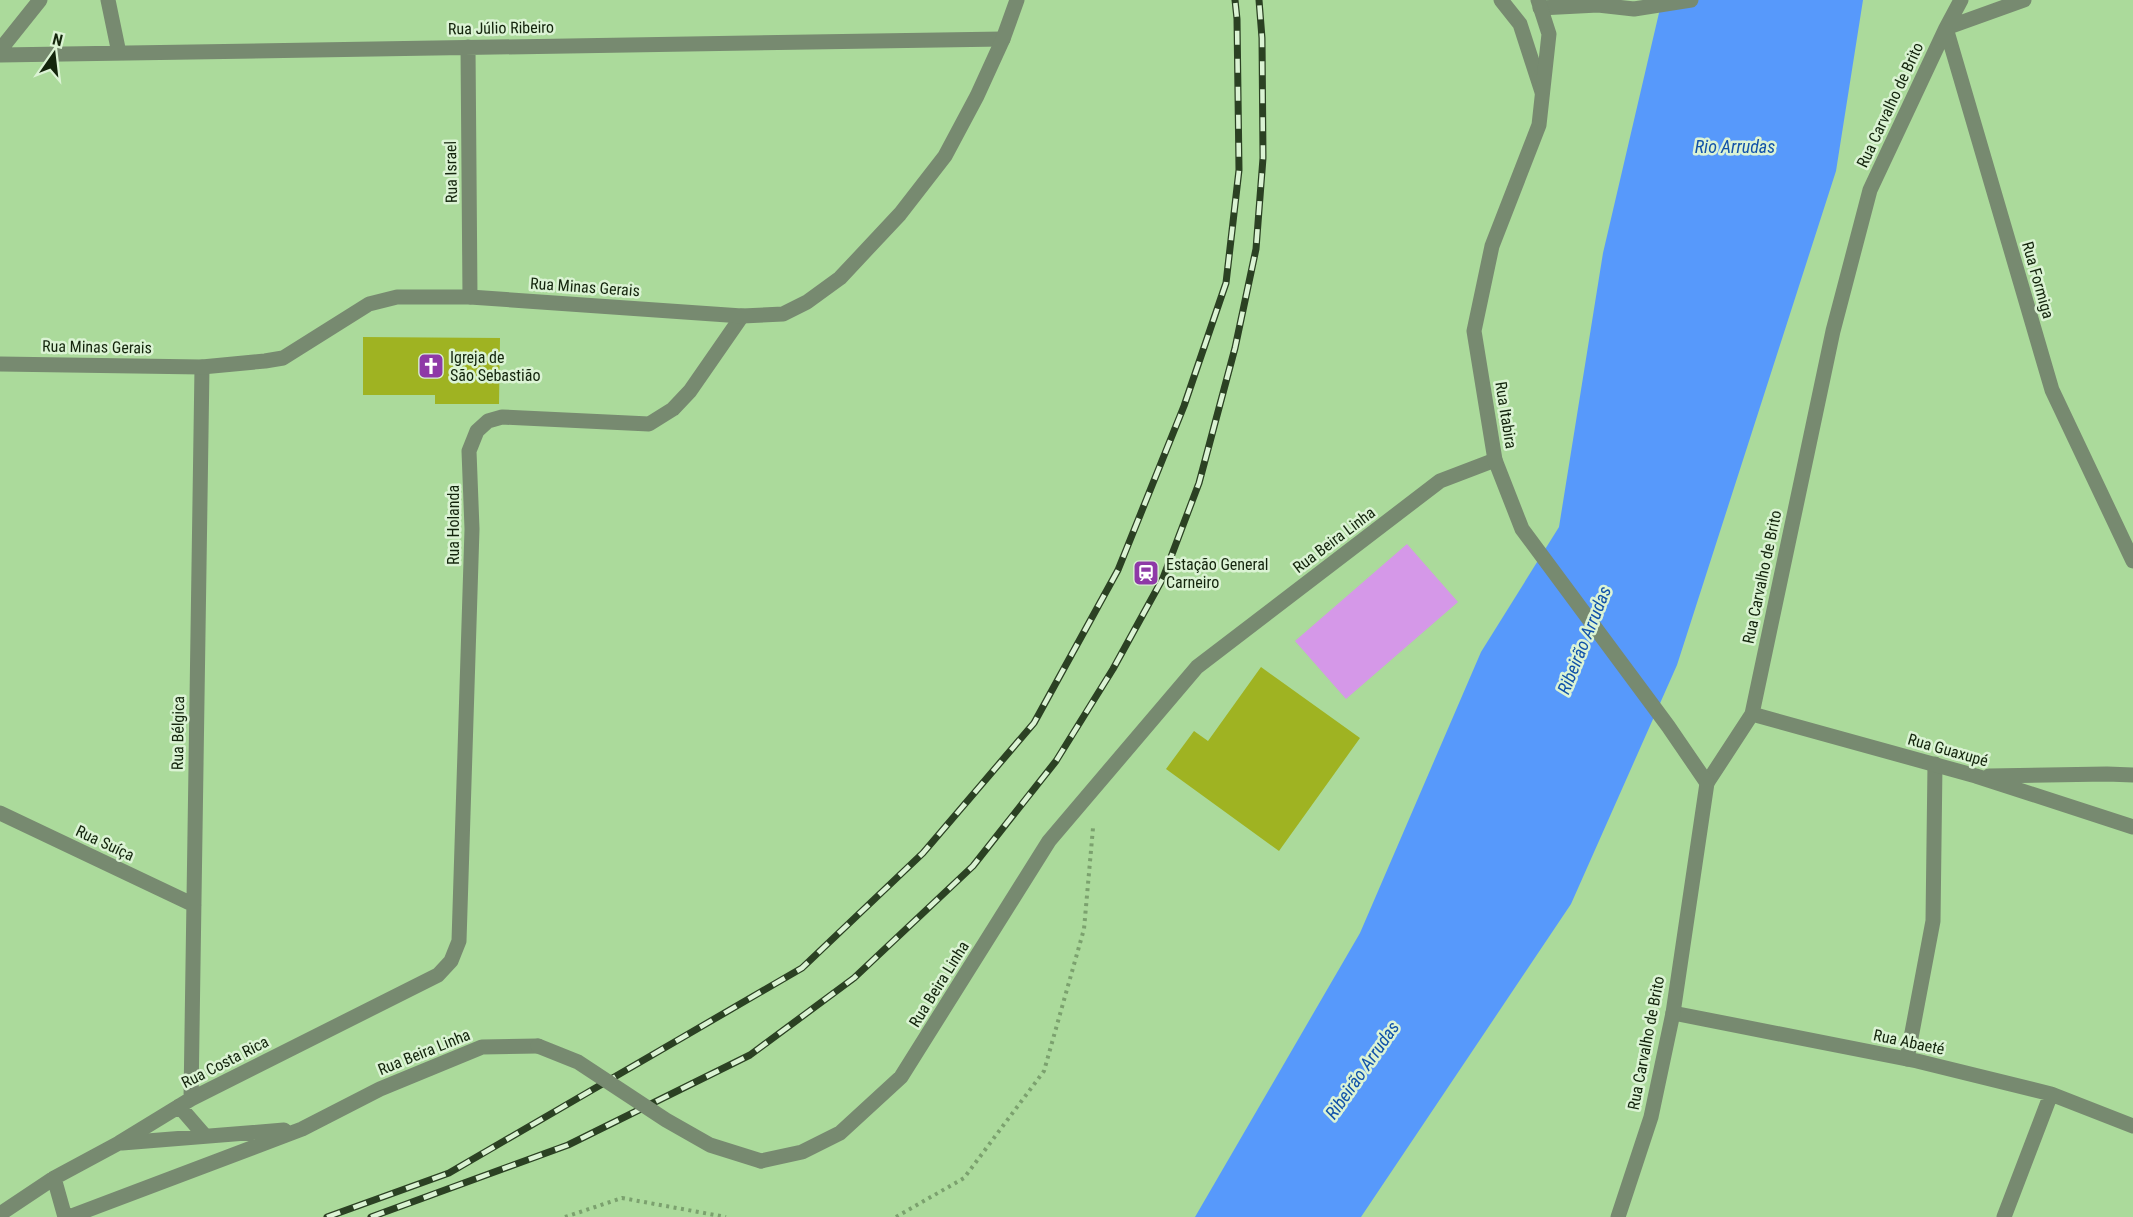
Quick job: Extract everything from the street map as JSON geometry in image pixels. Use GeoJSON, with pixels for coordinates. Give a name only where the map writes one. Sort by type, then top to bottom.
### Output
{"type":"FeatureCollection","features":[{"type":"Feature","properties":{"kind":"street"},"geometry":{"type":"LineString","coordinates":[[0,50],[40,0]]}},
{"type":"Feature","properties":{"kind":"street"},"geometry":{"type":"LineString","coordinates":[[108,0],[119,53]]}},
{"type":"Feature","properties":{"kind":"street","name":"Rua Minas Gerais"},"geometry":{"type":"LineString","coordinates":[[0,364],[202,367],[283,358],[369,304],[397,297],[470,297],[742,316],[783,314],[807,302],[840,278],[900,214],[945,156],[977,96],[1003,39],[1017,0]]}},
{"type":"Feature","properties":{"kind":"street"},"geometry":{"type":"LineString","coordinates":[[1501,0],[1520,24],[1542,92]]}},
{"type":"Feature","properties":{"kind":"street"},"geometry":{"type":"LineString","coordinates":[[1539,4],[1569,3],[1634,9],[1691,0]]}},
{"type":"Feature","properties":{"kind":"street"},"geometry":{"type":"LineString","coordinates":[[1946,28],[1960,0]]}},
{"type":"Feature","properties":{"kind":"street"},"geometry":{"type":"LineString","coordinates":[[1946,28],[2024,0]]}},
{"type":"Feature","properties":{"kind":"street","name":"Rua Itabira"},"geometry":{"type":"LineString","coordinates":[[1539,4],[1550,34],[1539,125],[1492,246],[1474,331],[1495,460],[1522,529],[1668,726],[1707,783]]}},
{"type":"Feature","properties":{"kind":"street","name":"Rua Formiga"},"geometry":{"type":"LineString","coordinates":[[1946,28],[2052,390],[2133,561]]}},
{"type":"Feature","properties":{"kind":"street","name":"Rua Carvalho de Brito"},"geometry":{"type":"LineString","coordinates":[[1618,1217],[1651,1117],[1672,1013],[1707,783],[1752,714],[1833,331],[1870,190],[1946,28]]}},
{"type":"Feature","properties":{"kind":"street","name":"Rua Júlio Ribeiro"},"geometry":{"type":"LineString","coordinates":[[0,54],[1003,39]]}},
{"type":"Feature","properties":{"kind":"street","name":"Rua Israel"},"geometry":{"type":"LineString","coordinates":[[468,47],[470,297]]}},
{"type":"Feature","properties":{"kind":"street","name":"Rua Holanda"},"geometry":{"type":"LineString","coordinates":[[459,941],[472,530],[469,451],[477,431],[488,421],[502,417],[649,424],[673,408],[690,391],[742,316]]}},
{"type":"Feature","properties":{"kind":"street","name":"Rua Bélgica"},"geometry":{"type":"LineString","coordinates":[[185,1103],[194,905],[202,367]]}},
{"type":"Feature","properties":{"kind":"street","name":"Rua Beira Linha"},"geometry":{"type":"LineString","coordinates":[[67,1217],[302,1129],[380,1089],[482,1047],[538,1046],[578,1062],[666,1120],[710,1145],[761,1161],[802,1152],[840,1133],[902,1077],[1049,841],[1197,667],[1440,481],[1495,460]]}},
{"type":"Feature","properties":{"kind":"street","name":"Rua Guaxupé"},"geometry":{"type":"LineString","coordinates":[[1752,714],[1976,776],[2133,827]]}},
{"type":"Feature","properties":{"kind":"street"},"geometry":{"type":"LineString","coordinates":[[1907,1059],[1933,921],[1935,764]]}},
{"type":"Feature","properties":{"kind":"street"},"geometry":{"type":"LineString","coordinates":[[1976,776],[2107,774],[2133,776]]}},
{"type":"Feature","properties":{"kind":"street","name":"Rua Suíça"},"geometry":{"type":"LineString","coordinates":[[0,813],[194,905]]}},
{"type":"Feature","properties":{"kind":"street","name":"Rua Costa Rica"},"geometry":{"type":"LineString","coordinates":[[0,1214],[54,1178],[119,1143],[185,1103],[438,975],[451,961],[459,941]]}},
{"type":"Feature","properties":{"kind":"street","name":"Rua Abaeté"},"geometry":{"type":"LineString","coordinates":[[1672,1013],[1907,1059],[2051,1094],[2133,1126]]}},
{"type":"Feature","properties":{"kind":"street"},"geometry":{"type":"LineString","coordinates":[[2004,1217],[2051,1094]]}},
{"type":"Feature","properties":{"kind":"street"},"geometry":{"type":"LineString","coordinates":[[185,1103],[205,1136]]}},
{"type":"Feature","properties":{"kind":"street","name":"Rua Beira Linha"},"geometry":{"type":"LineString","coordinates":[[119,1143],[302,1129]]}},
{"type":"Feature","properties":{"kind":"street"},"geometry":{"type":"LineString","coordinates":[[54,1178],[67,1217]]}},
{"type":"Feature","properties":{"kind":"path"},"geometry":{"type":"LineString","coordinates":[[896,1217],[964,1178],[1044,1071],[1084,929],[1097,785]]}},
{"type":"Feature","properties":{"kind":"path"},"geometry":{"type":"LineString","coordinates":[[565,1217],[622,1198],[726,1217]]}},
{"type":"Feature","properties":{"kind":"shaded area"},"geometry":{"type":"Polygon","coordinates":[[[1407,544],[1458,602],[1346,699],[1295,641],[1407,544]]]}},
{"type":"Feature","properties":{"kind":"water","name":"Rio Arrudas"},"geometry":{"type":"Polygon","coordinates":[[[1662,0],[1863,0],[1836,171],[1677,665],[1571,904],[1361,1217],[1195,1217],[1360,933],[1481,652],[1559,527],[1603,253],[1662,0]]]}},
{"type":"Feature","properties":{"kind":"building","name":"Igreja de São Sebastião"},"geometry":{"type":"Polygon","coordinates":[[[363,337],[500,338],[499,404],[435,404],[435,395],[363,395],[363,337]]]}},
{"type":"Feature","properties":{"kind":"building"},"geometry":{"type":"Polygon","coordinates":[[[1261,667],[1360,738],[1279,851],[1166,769],[1194,731],[1208,741],[1261,667]]]}},
{"type":"Feature","properties":{"kind":"railway"},"geometry":{"type":"LineString","coordinates":[[327,1217],[449,1173],[802,968],[923,853],[1034,723],[1118,570],[1184,406],[1226,283],[1239,170],[1235,0]]}},
{"type":"Feature","properties":{"kind":"railway"},"geometry":{"type":"LineString","coordinates":[[371,1217],[568,1145],[750,1055],[854,978],[973,866],[1056,761],[1113,669],[1163,578],[1199,483],[1235,348],[1256,249],[1263,158],[1262,38],[1259,0]]}},
{"type":"Feature","properties":{"kind":"place","name":"Igreja de São Sebastião"},"geometry":{"type":"Point","coordinates":[431,366]}},
{"type":"Feature","properties":{"kind":"place","name":"Estação General Carneiro"},"geometry":{"type":"Point","coordinates":[1146,573]}},
{"type":"Feature","properties":{"kind":"water label","name":"Ribeirão Arrudas"},"geometry":{"type":"Point","coordinates":[1584,640]}},
{"type":"Feature","properties":{"kind":"water label","name":"Ribeirão Arrudas"},"geometry":{"type":"Point","coordinates":[1362,1070]}}]}
